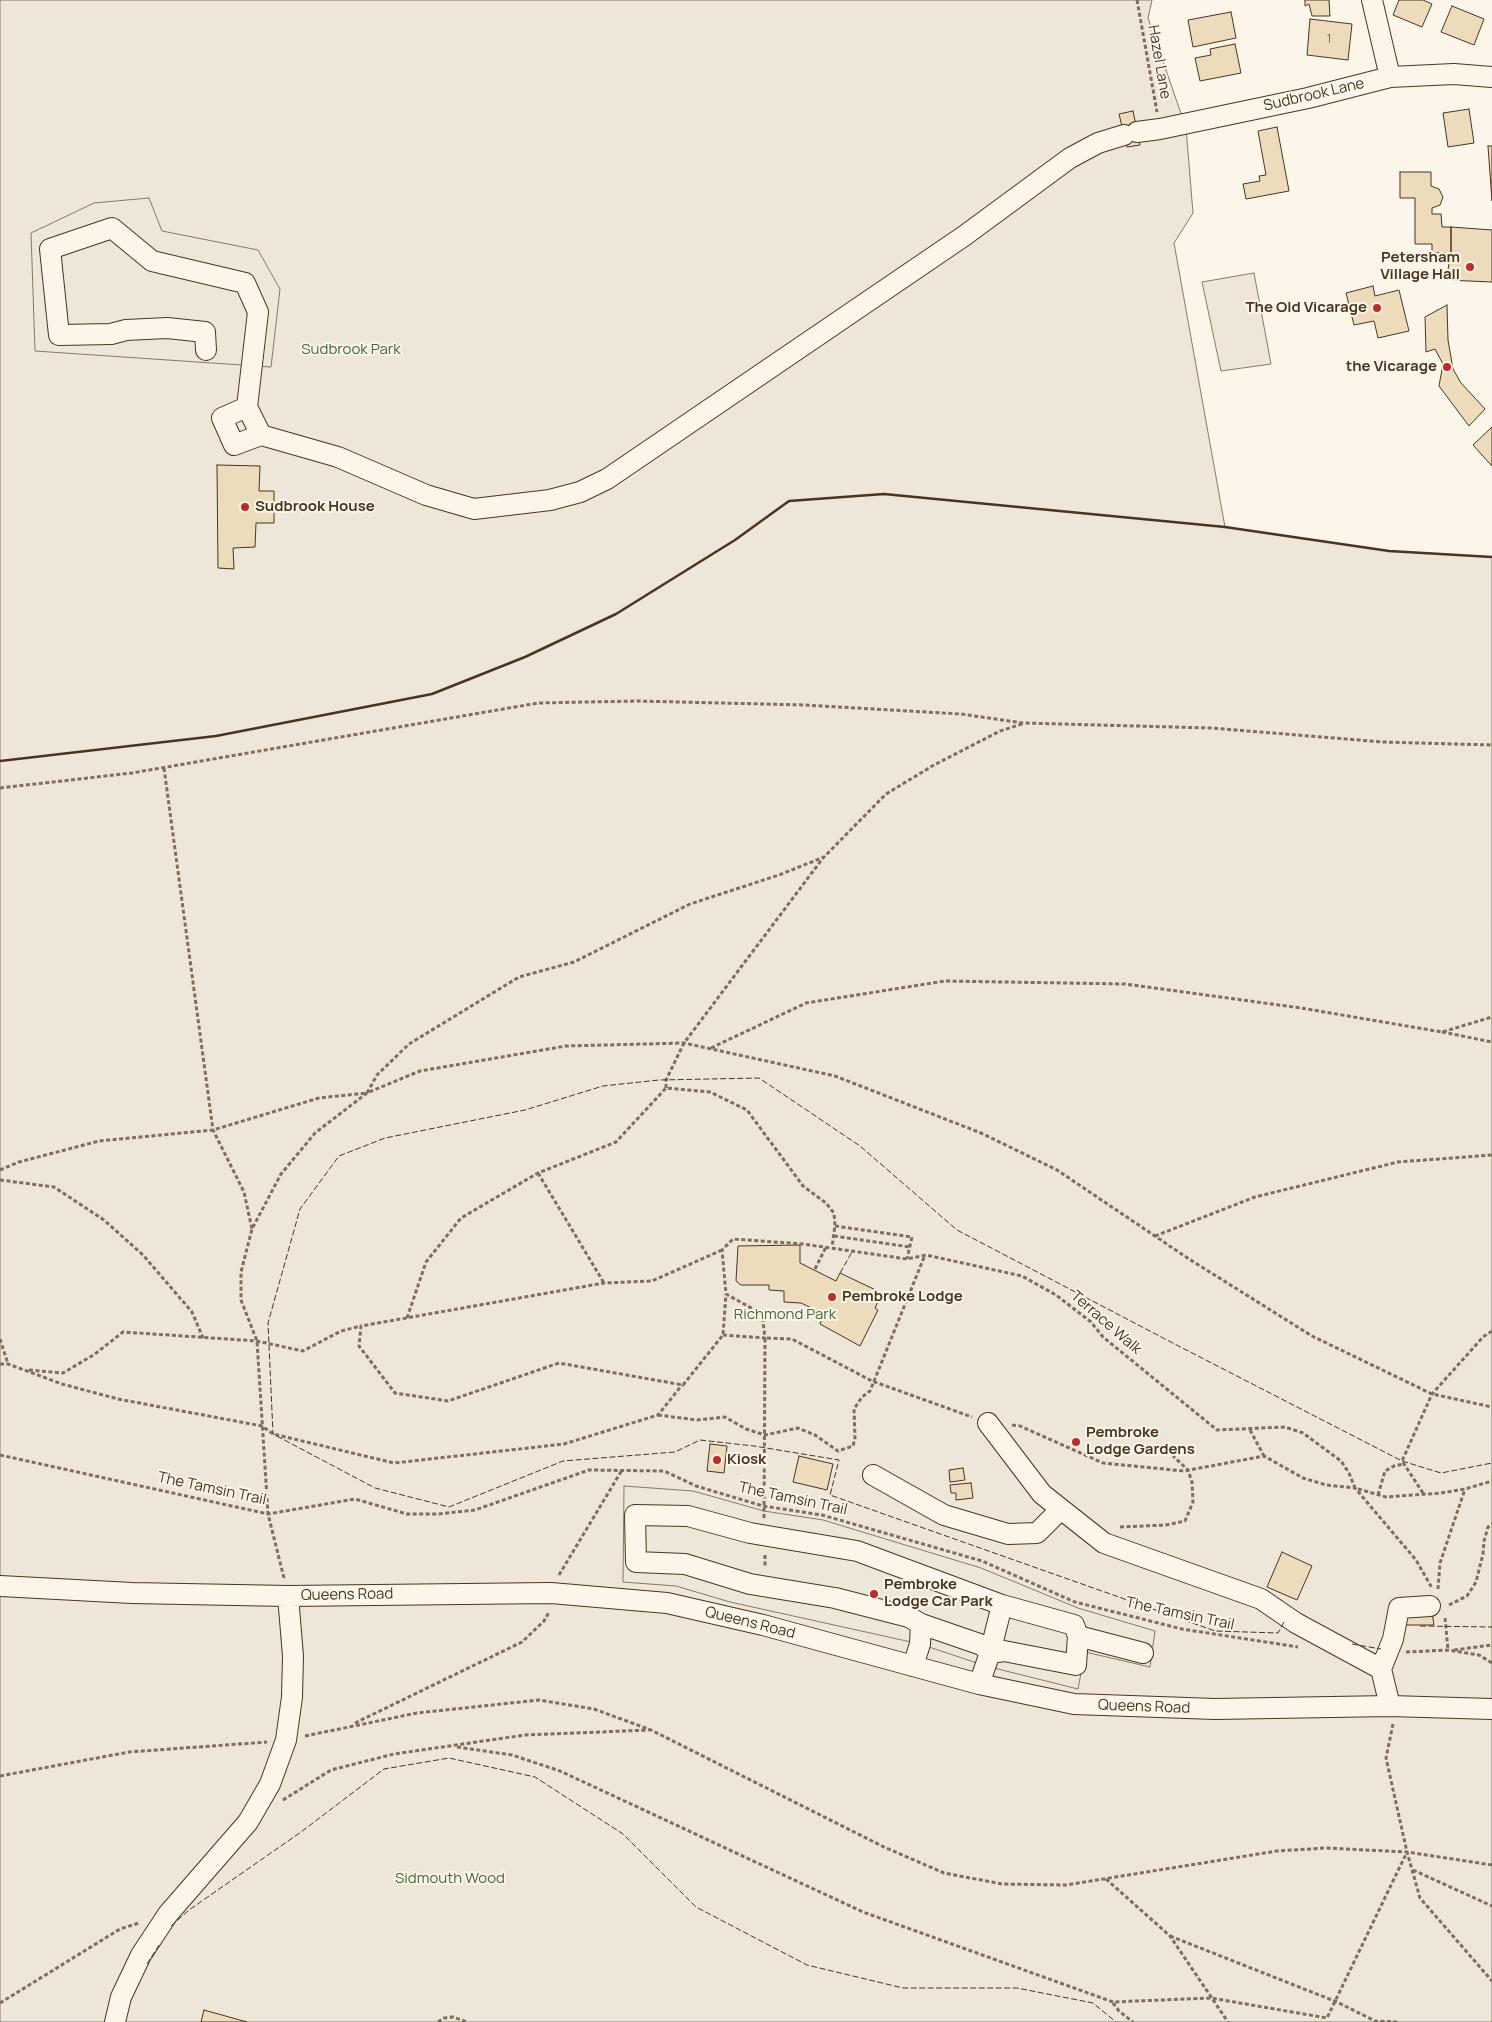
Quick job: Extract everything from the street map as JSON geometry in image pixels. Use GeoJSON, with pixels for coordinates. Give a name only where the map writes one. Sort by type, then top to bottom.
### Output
{"type":"FeatureCollection","features":[{"type":"Feature","properties":{"kind":"street"},"geometry":{"type":"LineString","coordinates":[[1372,0],[1390,77]]}},
{"type":"Feature","properties":{"kind":"street","name":"Sudbrook Lane"},"geometry":{"type":"LineString","coordinates":[[261,435],[338,456],[426,494],[474,509],[550,500],[580,492],[607,478],[964,236],[1070,158],[1098,143],[1130,133],[1160,129],[1308,98],[1390,77],[1454,74],[1492,77]]}},
{"type":"Feature","properties":{"kind":"street"},"geometry":{"type":"LineString","coordinates":[[206,350],[205,332],[168,328],[126,330],[111,334],[59,335],[50,249],[112,228],[152,261],[245,283],[258,312],[247,407],[261,435],[234,445],[222,418],[247,407]]}},
{"type":"Feature","properties":{"kind":"street"},"geometry":{"type":"LineString","coordinates":[[988,1423],[1042,1494],[1104,1543],[1261,1599],[1296,1623],[1383,1661]]}},
{"type":"Feature","properties":{"kind":"street"},"geometry":{"type":"LineString","coordinates":[[873,1475],[944,1515],[1008,1534],[1037,1533],[1061,1509]]}},
{"type":"Feature","properties":{"kind":"street"},"geometry":{"type":"LineString","coordinates":[[635,1515],[688,1516],[750,1533],[857,1551],[1002,1605],[1074,1625],[1078,1636],[1076,1666],[1004,1651],[990,1653],[982,1645],[921,1624],[900,1614],[835,1598],[750,1584],[685,1564],[636,1562],[635,1515]]}},
{"type":"Feature","properties":{"kind":"street","name":"Queens Road"},"geometry":{"type":"LineString","coordinates":[[0,1586],[132,1593],[288,1596],[551,1593],[666,1603],[763,1625],[979,1684],[1074,1704],[1135,1708],[1215,1709],[1390,1706],[1492,1709]]}},
{"type":"Feature","properties":{"kind":"street"},"geometry":{"type":"LineString","coordinates":[[115,2022],[121,1997],[140,1955],[168,1914],[248,1822],[270,1784],[286,1740],[292,1697],[293,1656],[288,1596]]}},
{"type":"Feature","properties":{"kind":"street"},"geometry":{"type":"LineString","coordinates":[[1390,1706],[1383,1661],[1393,1639],[1398,1608],[1434,1601]]}},
{"type":"Feature","properties":{"kind":"street"},"geometry":{"type":"LineString","coordinates":[[979,1684],[990,1653],[1002,1605]]}},
{"type":"Feature","properties":{"kind":"street"},"geometry":{"type":"LineString","coordinates":[[913,1666],[920,1644],[921,1624]]}},
{"type":"Feature","properties":{"kind":"street"},"geometry":{"type":"LineString","coordinates":[[1078,1636],[1143,1652]]}},
{"type":"Feature","properties":{"kind":"path","name":"Hazel Lane"},"geometry":{"type":"LineString","coordinates":[[1136,0],[1160,129]]}},
{"type":"Feature","properties":{"kind":"path"},"geometry":{"type":"LineString","coordinates":[[0,788],[164,768],[538,703],[637,700],[805,705],[961,714],[1023,723],[1211,728],[1384,742],[1492,745]]}},
{"type":"Feature","properties":{"kind":"path"},"geometry":{"type":"LineString","coordinates":[[407,1318],[426,1262],[461,1218],[538,1172],[616,1142],[666,1088],[666,1080],[684,1043],[824,857],[886,794],[934,765],[1000,731],[1023,723]]}},
{"type":"Feature","properties":{"kind":"path"},"geometry":{"type":"LineString","coordinates":[[164,768],[213,1130],[244,1192],[252,1230]]}},
{"type":"Feature","properties":{"kind":"path"},"geometry":{"type":"LineString","coordinates":[[368,1093],[377,1075],[409,1044],[519,977],[574,962],[690,904],[779,875],[824,857]]}},
{"type":"Feature","properties":{"kind":"path"},"geometry":{"type":"LineString","coordinates":[[711,1049],[806,1003],[945,981],[1125,984],[1301,1008],[1492,1042]]}},
{"type":"Feature","properties":{"kind":"path"},"geometry":{"type":"LineString","coordinates":[[1442,1032],[1492,1017]]}},
{"type":"Feature","properties":{"kind":"path"},"geometry":{"type":"LineString","coordinates":[[288,1596],[268,1514],[257,1341],[241,1300],[241,1272],[252,1230],[281,1174],[310,1140],[368,1093],[420,1071],[566,1046],[684,1043],[835,1076],[981,1133],[1056,1170],[1155,1236],[1312,1336],[1432,1394],[1492,1407]]}},
{"type":"Feature","properties":{"kind":"path"},"geometry":{"type":"LineString","coordinates":[[666,1088],[710,1092],[747,1110],[803,1186],[826,1203],[834,1213],[835,1226],[832,1248]]}},
{"type":"Feature","properties":{"kind":"path"},"geometry":{"type":"LineString","coordinates":[[0,1170],[19,1162],[99,1141],[213,1130],[319,1098],[368,1093]]}},
{"type":"Feature","properties":{"kind":"path"},"geometry":{"type":"LineString","coordinates":[[1155,1236],[1255,1197],[1389,1164],[1492,1155]]}},
{"type":"Feature","properties":{"kind":"path"},"geometry":{"type":"LineString","coordinates":[[538,1172],[604,1283]]}},
{"type":"Feature","properties":{"kind":"path"},"geometry":{"type":"LineString","coordinates":[[0,1180],[54,1187],[104,1220],[143,1255],[192,1312],[203,1338]]}},
{"type":"Feature","properties":{"kind":"path"},"geometry":{"type":"LineString","coordinates":[[835,1226],[912,1237],[907,1259]]}},
{"type":"Feature","properties":{"kind":"path"},"geometry":{"type":"LineString","coordinates":[[834,1236],[910,1247]]}},
{"type":"Feature","properties":{"kind":"path","name":"Terrace Walk"},"geometry":{"type":"LineString","coordinates":[[8,1364],[38,1372],[63,1373],[95,1354],[123,1332],[257,1341],[304,1351],[341,1331],[361,1326],[604,1283],[652,1282],[722,1250],[733,1239],[826,1247],[907,1259],[926,1255],[1022,1276],[1056,1295],[1091,1322],[1103,1337],[1217,1430],[1285,1427],[1303,1433],[1341,1461],[1349,1473],[1355,1488],[1386,1497],[1465,1489],[1492,1481]]}},
{"type":"Feature","properties":{"kind":"path"},"geometry":{"type":"LineString","coordinates":[[815,1269],[826,1247]]}},
{"type":"Feature","properties":{"kind":"path"},"geometry":{"type":"LineString","coordinates":[[658,1415],[724,1335],[726,1294],[722,1250]]}},
{"type":"Feature","properties":{"kind":"path"},"geometry":{"type":"LineString","coordinates":[[0,1364],[8,1364],[62,1384],[118,1399],[262,1426],[272,1434],[394,1463],[564,1444],[658,1415],[696,1420],[725,1417],[746,1429],[765,1435],[798,1428],[815,1435],[838,1451],[853,1446],[855,1438],[854,1408],[862,1397],[870,1391],[926,1255]]}},
{"type":"Feature","properties":{"kind":"path"},"geometry":{"type":"LineString","coordinates":[[724,1335],[765,1338],[762,1314],[726,1294]]}},
{"type":"Feature","properties":{"kind":"path"},"geometry":{"type":"LineString","coordinates":[[361,1326],[359,1346],[395,1393],[448,1401],[559,1363],[683,1385]]}},
{"type":"Feature","properties":{"kind":"path"},"geometry":{"type":"LineString","coordinates":[[1424,1493],[1402,1461],[1432,1394],[1482,1337],[1492,1331]]}},
{"type":"Feature","properties":{"kind":"path"},"geometry":{"type":"LineString","coordinates":[[0,1338],[8,1364]]}},
{"type":"Feature","properties":{"kind":"path"},"geometry":{"type":"LineString","coordinates":[[1250,1429],[1264,1456]]}},
{"type":"Feature","properties":{"kind":"path","name":"The Tamsin Trail"},"geometry":{"type":"LineString","coordinates":[[0,1454],[268,1514],[355,1499],[407,1514],[438,1514],[475,1510],[589,1470],[664,1471],[696,1486],[763,1506],[822,1514],[982,1561],[1075,1602],[1182,1629],[1306,1648]]}},
{"type":"Feature","properties":{"kind":"path"},"geometry":{"type":"LineString","coordinates":[[1113,1527],[1130,1528],[1166,1525],[1185,1521],[1193,1502],[1192,1482],[1188,1470],[1173,1456]]}},
{"type":"Feature","properties":{"kind":"path"},"geometry":{"type":"LineString","coordinates":[[1378,1495],[1384,1471],[1404,1464]]}},
{"type":"Feature","properties":{"kind":"path"},"geometry":{"type":"LineString","coordinates":[[350,1726],[522,1642],[544,1621],[550,1608],[551,1580],[559,1576],[622,1470]]}},
{"type":"Feature","properties":{"kind":"path"},"geometry":{"type":"LineString","coordinates":[[1434,1601],[1440,1563],[1465,1489]]}},
{"type":"Feature","properties":{"kind":"path"},"geometry":{"type":"LineString","coordinates":[[1448,1650],[1444,1608],[1467,1596],[1476,1582],[1483,1554],[1484,1541],[1488,1527],[1492,1524]]}},
{"type":"Feature","properties":{"kind":"path"},"geometry":{"type":"LineString","coordinates":[[1383,1661],[1492,1645]]}},
{"type":"Feature","properties":{"kind":"path"},"geometry":{"type":"LineString","coordinates":[[1448,1650],[1479,1655],[1492,1663]]}},
{"type":"Feature","properties":{"kind":"path"},"geometry":{"type":"LineString","coordinates":[[0,1776],[129,1752],[286,1740],[416,1713],[539,1700],[594,1709],[651,1730],[884,1847],[944,1873],[1002,1884],[1066,1885],[1277,1851],[1326,1848],[1407,1852],[1492,1865]]}},
{"type":"Feature","properties":{"kind":"path"},"geometry":{"type":"LineString","coordinates":[[1390,1706],[1394,1728],[1386,1758],[1407,1852],[1420,1898],[1492,1982]]}},
{"type":"Feature","properties":{"kind":"path"},"geometry":{"type":"LineString","coordinates":[[281,1801],[331,1770],[394,1754],[457,1747],[525,1735],[651,1730]]}},
{"type":"Feature","properties":{"kind":"path"},"geometry":{"type":"LineString","coordinates":[[457,1747],[512,1754],[560,1771],[863,1912],[1113,2002],[1211,1998],[1326,2020],[1337,2002],[1407,1852]]}},
{"type":"Feature","properties":{"kind":"path"},"geometry":{"type":"LineString","coordinates":[[1412,1870],[1492,1906]]}},
{"type":"Feature","properties":{"kind":"path"},"geometry":{"type":"LineString","coordinates":[[1105,1878],[1170,1936],[1228,2022]]}},
{"type":"Feature","properties":{"kind":"path"},"geometry":{"type":"LineString","coordinates":[[0,2002],[120,1929],[168,1914]]}},
{"type":"Feature","properties":{"kind":"path"},"geometry":{"type":"LineString","coordinates":[[1170,1936],[1337,2002],[1376,2021],[1397,2022]]}},
{"type":"Feature","properties":{"kind":"path"},"geometry":{"type":"LineString","coordinates":[[1113,2002],[1119,2011],[1133,2022]]}},
{"type":"Feature","properties":{"kind":"path"},"geometry":{"type":"LineString","coordinates":[[438,2022],[444,2018],[453,2017],[467,2022]]}},
{"type":"Feature","properties":{"kind":"green space","name":"Richmond Park"},"geometry":{"type":"Polygon","coordinates":[[[0,0],[1152,0],[1148,18],[1186,128],[1193,213],[1174,243],[1225,527],[1389,551],[1492,557],[1492,2022],[0,2022],[0,0]]]}},
{"type":"Feature","properties":{"kind":"green space"},"geometry":{"type":"Polygon","coordinates":[[[1254,273],[1271,364],[1221,371],[1202,282],[1254,273]]]}},
{"type":"Feature","properties":{"kind":"shaded area"},"geometry":{"type":"Polygon","coordinates":[[[149,198],[162,231],[258,250],[280,289],[271,367],[35,351],[31,233],[94,203],[149,198]]]}},
{"type":"Feature","properties":{"kind":"shaded area","name":"Pembroke Lodge Car Park"},"geometry":{"type":"Polygon","coordinates":[[[624,1486],[693,1491],[764,1511],[823,1520],[981,1568],[1078,1608],[1155,1631],[1150,1667],[1085,1652],[1078,1689],[986,1666],[920,1644],[730,1602],[676,1586],[623,1582],[624,1486]]]}},
{"type":"Feature","properties":{"kind":"building"},"geometry":{"type":"Polygon","coordinates":[[[1305,0],[1329,0],[1330,16],[1312,16],[1309,4],[1305,6],[1305,0]]]}},
{"type":"Feature","properties":{"kind":"building"},"geometry":{"type":"Polygon","coordinates":[[[1399,0],[1423,0],[1432,4],[1422,27],[1393,15],[1399,0]]]}},
{"type":"Feature","properties":{"kind":"building"},"geometry":{"type":"Polygon","coordinates":[[[1452,6],[1484,19],[1474,45],[1441,32],[1452,6]]]}},
{"type":"Feature","properties":{"kind":"building"},"geometry":{"type":"Polygon","coordinates":[[[1231,12],[1236,38],[1193,47],[1188,20],[1231,12]]]}},
{"type":"Feature","properties":{"kind":"building"},"geometry":{"type":"Polygon","coordinates":[[[1310,19],[1352,24],[1348,60],[1307,55],[1310,19]]]}},
{"type":"Feature","properties":{"kind":"building"},"geometry":{"type":"Polygon","coordinates":[[[1235,44],[1241,73],[1200,81],[1195,58],[1211,55],[1210,49],[1235,44]]]}},
{"type":"Feature","properties":{"kind":"building"},"geometry":{"type":"Polygon","coordinates":[[[1469,109],[1474,143],[1448,147],[1443,113],[1469,109]]]}},
{"type":"Feature","properties":{"kind":"building"},"geometry":{"type":"Polygon","coordinates":[[[1133,111],[1140,145],[1127,147],[1119,114],[1133,111]]]}},
{"type":"Feature","properties":{"kind":"building"},"geometry":{"type":"Polygon","coordinates":[[[1277,127],[1289,191],[1246,199],[1243,184],[1260,181],[1259,176],[1266,175],[1258,131],[1277,127]]]}},
{"type":"Feature","properties":{"kind":"building"},"geometry":{"type":"Polygon","coordinates":[[[1488,146],[1492,146],[1492,201],[1488,146]]]}},
{"type":"Feature","properties":{"kind":"building"},"geometry":{"type":"Polygon","coordinates":[[[1400,172],[1431,172],[1431,186],[1439,189],[1443,197],[1440,205],[1432,208],[1432,214],[1441,214],[1442,227],[1451,227],[1451,253],[1432,253],[1432,244],[1415,244],[1415,198],[1400,198],[1400,172]]]}},
{"type":"Feature","properties":{"kind":"building","name":"Petersham Village Hall"},"geometry":{"type":"Polygon","coordinates":[[[1451,227],[1492,230],[1492,282],[1446,280],[1451,253],[1451,227]]]}},
{"type":"Feature","properties":{"kind":"building","name":"The Old Vicarage"},"geometry":{"type":"Polygon","coordinates":[[[1373,286],[1375,296],[1399,290],[1409,331],[1378,338],[1374,321],[1354,325],[1346,293],[1373,286]]]}},
{"type":"Feature","properties":{"kind":"building","name":"the Vicarage"},"geometry":{"type":"Polygon","coordinates":[[[1447,305],[1448,340],[1453,369],[1461,383],[1485,409],[1469,426],[1439,386],[1443,364],[1435,349],[1426,352],[1425,317],[1447,305]]]}},
{"type":"Feature","properties":{"kind":"building"},"geometry":{"type":"Polygon","coordinates":[[[1492,427],[1492,466],[1473,445],[1492,427]]]}},
{"type":"Feature","properties":{"kind":"building","name":"Sudbrook House"},"geometry":{"type":"Polygon","coordinates":[[[217,465],[260,466],[259,491],[274,491],[274,523],[256,523],[255,547],[233,548],[234,569],[218,568],[217,465]]]}},
{"type":"Feature","properties":{"kind":"building","name":"Pembroke Lodge"},"geometry":{"type":"Polygon","coordinates":[[[800,1245],[800,1263],[836,1281],[840,1273],[882,1293],[875,1308],[878,1310],[860,1346],[820,1324],[824,1314],[801,1303],[784,1302],[784,1291],[769,1290],[769,1285],[741,1285],[736,1281],[738,1246],[800,1245]]]}},
{"type":"Feature","properties":{"kind":"building","name":"Kiosk"},"geometry":{"type":"Polygon","coordinates":[[[710,1444],[727,1446],[724,1473],[707,1471],[710,1444]]]}},
{"type":"Feature","properties":{"kind":"building"},"geometry":{"type":"Polygon","coordinates":[[[799,1456],[833,1464],[827,1490],[793,1482],[799,1456]]]}},
{"type":"Feature","properties":{"kind":"building"},"geometry":{"type":"Polygon","coordinates":[[[963,1468],[965,1480],[950,1482],[949,1470],[963,1468]]]}},
{"type":"Feature","properties":{"kind":"building"},"geometry":{"type":"Polygon","coordinates":[[[971,1483],[973,1498],[956,1500],[956,1493],[951,1493],[950,1485],[971,1483]]]}},
{"type":"Feature","properties":{"kind":"building"},"geometry":{"type":"Polygon","coordinates":[[[1282,1552],[1312,1566],[1297,1600],[1267,1587],[1282,1552]]]}},
{"type":"Feature","properties":{"kind":"building"},"geometry":{"type":"Polygon","coordinates":[[[1432,1612],[1434,1625],[1404,1625],[1403,1615],[1432,1612]]]}},
{"type":"Feature","properties":{"kind":"building"},"geometry":{"type":"Polygon","coordinates":[[[204,2010],[247,2022],[201,2022],[204,2010]]]}},
{"type":"Feature","properties":{"kind":"fence"},"geometry":{"type":"LineString","coordinates":[[1284,1622],[1278,1633],[1215,1631],[830,1495],[839,1460],[754,1446],[700,1440],[675,1452],[563,1461],[449,1507],[375,1488],[273,1434],[268,1323],[300,1209],[339,1156],[385,1138],[525,1110],[603,1086],[659,1080],[759,1078],[860,1146],[957,1230],[1402,1461],[1441,1473],[1492,1463]]}},
{"type":"Feature","properties":{"kind":"fence"},"geometry":{"type":"LineString","coordinates":[[840,1273],[852,1252]]}},
{"type":"Feature","properties":{"kind":"fence"},"geometry":{"type":"LineString","coordinates":[[1420,1626],[1492,1627]]}},
{"type":"Feature","properties":{"kind":"fence"},"geometry":{"type":"LineString","coordinates":[[1352,1644],[1381,1649]]}},
{"type":"Feature","properties":{"kind":"fence"},"geometry":{"type":"LineString","coordinates":[[171,1926],[189,1910],[301,1832],[384,1769],[449,1758],[535,1777],[623,1834],[696,1907],[807,1965],[903,1988],[1017,1988],[1093,2003],[1116,2022]]}},
{"type":"Feature","properties":{"kind":"fence"},"geometry":{"type":"LineString","coordinates":[[147,1964],[159,1945]]}},
{"type":"Feature","properties":{"kind":"wall"},"geometry":{"type":"LineString","coordinates":[[0,761],[216,736],[432,694],[525,657],[616,614],[735,540],[789,501],[884,494],[1225,527],[1389,551],[1492,557]]}},
{"type":"Feature","properties":{"kind":"place","name":"Petersham Village Hall"},"geometry":{"type":"Point","coordinates":[1470,267]}},
{"type":"Feature","properties":{"kind":"place","name":"The Old Vicarage"},"geometry":{"type":"Point","coordinates":[1377,308]}},
{"type":"Feature","properties":{"kind":"place","name":"the Vicarage"},"geometry":{"type":"Point","coordinates":[1447,367]}},
{"type":"Feature","properties":{"kind":"place","name":"Sudbrook House"},"geometry":{"type":"Point","coordinates":[245,507]}},
{"type":"Feature","properties":{"kind":"place","name":"Pembroke Lodge"},"geometry":{"type":"Point","coordinates":[832,1297]}},
{"type":"Feature","properties":{"kind":"place","name":"Pembroke Lodge Gardens"},"geometry":{"type":"Point","coordinates":[1076,1442]}},
{"type":"Feature","properties":{"kind":"place","name":"Kiosk"},"geometry":{"type":"Point","coordinates":[717,1460]}},
{"type":"Feature","properties":{"kind":"place","name":"Pembroke Lodge Car Park"},"geometry":{"type":"Point","coordinates":[874,1594]}},
{"type":"Feature","properties":{"kind":"park label","name":"Sudbrook Park"},"geometry":{"type":"Point","coordinates":[351,350]}},
{"type":"Feature","properties":{"kind":"park label","name":"Sidmouth Wood"},"geometry":{"type":"Point","coordinates":[450,1879]}}]}
